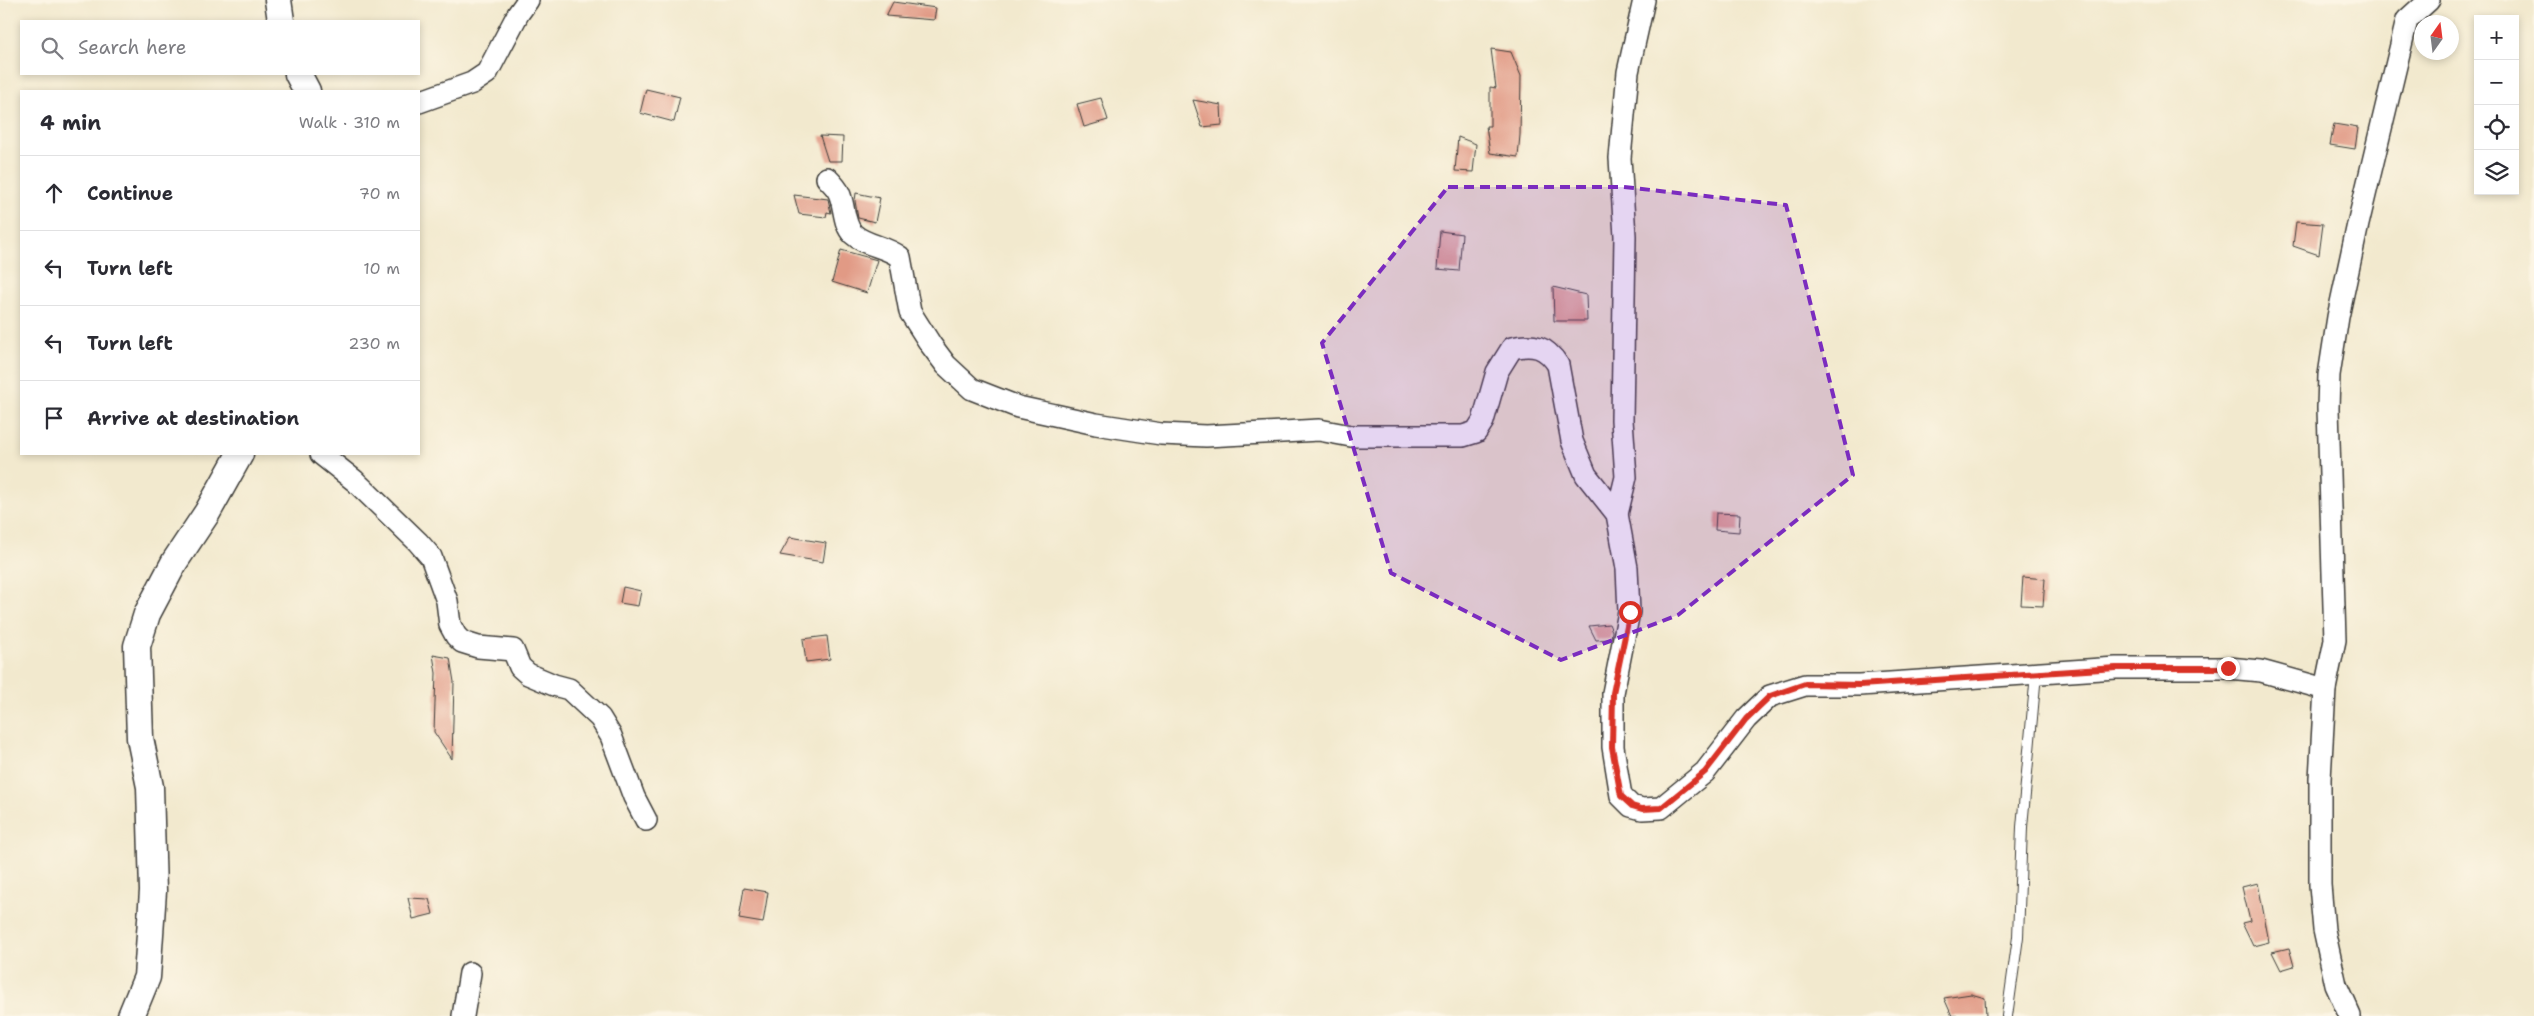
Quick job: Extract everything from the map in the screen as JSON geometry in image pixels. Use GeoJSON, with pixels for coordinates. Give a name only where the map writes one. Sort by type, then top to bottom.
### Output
{"type":"FeatureCollection","features":[{"type":"Feature","properties":{"kind":"street"},"geometry":{"type":"LineString","coordinates":[[278,0],[281,20]]}},
{"type":"Feature","properties":{"kind":"street"},"geometry":{"type":"LineString","coordinates":[[420,102],[472,83],[486,73],[518,14],[528,0]]}},
{"type":"Feature","properties":{"kind":"street"},"geometry":{"type":"LineString","coordinates":[[1644,0],[1628,72],[1620,158],[1625,236],[1622,420],[1626,477],[1617,514],[1627,568],[1630,612],[1613,693],[1612,747],[1621,796],[1632,806],[1642,809],[1661,808],[1705,772],[1746,719],[1770,696],[1805,684],[1860,685],[2116,668],[2228,668],[2261,672],[2325,689]]}},
{"type":"Feature","properties":{"kind":"street"},"geometry":{"type":"LineString","coordinates":[[2350,1016],[2336,985],[2324,930],[2320,885],[2320,778],[2325,689],[2335,640],[2328,408],[2329,375],[2358,224],[2407,20],[2429,0]]}},
{"type":"Feature","properties":{"kind":"street"},"geometry":{"type":"LineString","coordinates":[[299,75],[306,90]]}},
{"type":"Feature","properties":{"kind":"street"},"geometry":{"type":"LineString","coordinates":[[827,178],[839,192],[847,225],[853,234],[862,240],[890,250],[900,257],[910,312],[931,345],[972,390],[1018,407],[1086,422],[1161,434],[1206,436],[1319,430],[1351,436],[1463,436],[1476,432],[1483,421],[1497,372],[1512,348],[1530,345],[1542,347],[1551,354],[1558,365],[1572,441],[1586,475],[1617,514]]}},
{"type":"Feature","properties":{"kind":"street"},"geometry":{"type":"LineString","coordinates":[[131,1016],[147,977],[153,891],[150,787],[140,738],[137,646],[148,614],[171,570],[207,514],[239,455]]}},
{"type":"Feature","properties":{"kind":"street"},"geometry":{"type":"LineString","coordinates":[[322,455],[362,488],[431,557],[447,601],[450,625],[462,642],[478,648],[513,650],[520,667],[528,674],[569,689],[600,718],[610,736],[634,797],[646,820]]}},
{"type":"Feature","properties":{"kind":"street"},"geometry":{"type":"LineString","coordinates":[[463,1016],[470,973]]}},
{"type":"Feature","properties":{"kind":"lane"},"geometry":{"type":"LineString","coordinates":[[2007,1016],[2018,937],[2022,827],[2036,674]]}},
{"type":"Feature","properties":{"kind":"highlighted area"},"geometry":{"type":"Polygon","coordinates":[[[1448,187],[1624,187],[1786,205],[1853,475],[1678,615],[1561,660],[1391,573],[1322,343],[1448,187]]]}},
{"type":"Feature","properties":{"kind":"building"},"geometry":{"type":"Polygon","coordinates":[[[893,2],[936,8],[934,20],[886,16],[893,2]]]}},
{"type":"Feature","properties":{"kind":"building"},"geometry":{"type":"Polygon","coordinates":[[[1491,49],[1511,52],[1521,76],[1518,157],[1490,153],[1486,126],[1490,126],[1490,87],[1496,88],[1491,49]]]}},
{"type":"Feature","properties":{"kind":"building"},"geometry":{"type":"Polygon","coordinates":[[[646,89],[680,97],[674,122],[640,113],[646,89]]]}},
{"type":"Feature","properties":{"kind":"building"},"geometry":{"type":"Polygon","coordinates":[[[1101,98],[1108,120],[1084,127],[1077,104],[1101,98]]]}},
{"type":"Feature","properties":{"kind":"building"},"geometry":{"type":"Polygon","coordinates":[[[1193,100],[1221,105],[1222,125],[1202,127],[1193,100]]]}},
{"type":"Feature","properties":{"kind":"building"},"geometry":{"type":"Polygon","coordinates":[[[2334,124],[2358,128],[2355,149],[2330,145],[2334,124]]]}},
{"type":"Feature","properties":{"kind":"building"},"geometry":{"type":"Polygon","coordinates":[[[820,136],[843,137],[842,161],[828,161],[820,136]]]}},
{"type":"Feature","properties":{"kind":"building"},"geometry":{"type":"Polygon","coordinates":[[[1458,137],[1476,144],[1473,172],[1455,171],[1458,137]]]}},
{"type":"Feature","properties":{"kind":"building"},"geometry":{"type":"Polygon","coordinates":[[[856,193],[880,198],[875,222],[858,218],[855,201],[856,193]]]}},
{"type":"Feature","properties":{"kind":"building"},"geometry":{"type":"Polygon","coordinates":[[[794,195],[828,199],[831,213],[827,212],[826,217],[799,214],[794,195]]]}},
{"type":"Feature","properties":{"kind":"building"},"geometry":{"type":"Polygon","coordinates":[[[2296,222],[2323,224],[2319,255],[2293,246],[2296,222]]]}},
{"type":"Feature","properties":{"kind":"building"},"geometry":{"type":"Polygon","coordinates":[[[1440,231],[1462,234],[1459,271],[1437,269],[1440,231]]]}},
{"type":"Feature","properties":{"kind":"building"},"geometry":{"type":"Polygon","coordinates":[[[841,250],[877,260],[867,293],[832,282],[841,250]]]}},
{"type":"Feature","properties":{"kind":"building"},"geometry":{"type":"Polygon","coordinates":[[[1553,287],[1586,295],[1587,321],[1554,321],[1553,287]]]}},
{"type":"Feature","properties":{"kind":"building"},"geometry":{"type":"Polygon","coordinates":[[[1716,513],[1740,514],[1739,532],[1715,530],[1716,513]]]}},
{"type":"Feature","properties":{"kind":"building"},"geometry":{"type":"Polygon","coordinates":[[[790,537],[826,543],[823,562],[780,555],[790,537]]]}},
{"type":"Feature","properties":{"kind":"building"},"geometry":{"type":"Polygon","coordinates":[[[2023,577],[2045,579],[2043,606],[2021,605],[2023,577]]]}},
{"type":"Feature","properties":{"kind":"building"},"geometry":{"type":"Polygon","coordinates":[[[623,587],[641,591],[638,606],[620,603],[623,587]]]}},
{"type":"Feature","properties":{"kind":"building"},"geometry":{"type":"Polygon","coordinates":[[[1609,624],[1612,631],[1611,639],[1596,640],[1589,626],[1609,624]]]}},
{"type":"Feature","properties":{"kind":"building"},"geometry":{"type":"Polygon","coordinates":[[[827,636],[830,659],[806,662],[803,639],[827,636]]]}},
{"type":"Feature","properties":{"kind":"building"},"geometry":{"type":"Polygon","coordinates":[[[433,655],[450,658],[454,682],[452,759],[434,732],[436,673],[433,655]]]}},
{"type":"Feature","properties":{"kind":"building"},"geometry":{"type":"Polygon","coordinates":[[[2258,883],[2269,942],[2253,946],[2242,923],[2250,921],[2242,887],[2258,883]]]}},
{"type":"Feature","properties":{"kind":"building"},"geometry":{"type":"Polygon","coordinates":[[[744,888],[768,892],[763,923],[739,919],[744,888]]]}},
{"type":"Feature","properties":{"kind":"building"},"geometry":{"type":"Polygon","coordinates":[[[408,898],[429,899],[433,914],[413,919],[408,898]]]}},
{"type":"Feature","properties":{"kind":"building"},"geometry":{"type":"Polygon","coordinates":[[[2289,948],[2294,966],[2281,970],[2272,952],[2289,948]]]}},
{"type":"Feature","properties":{"kind":"building"},"geometry":{"type":"Polygon","coordinates":[[[1971,994],[1985,998],[1986,1016],[1952,1016],[1944,998],[1971,994]]]}},
{"type":"Feature","properties":{"kind":"route"},"geometry":{"type":"LineString","coordinates":[[1630,612],[1613,693],[1612,747],[1621,796],[1624,801],[1632,806],[1642,809],[1661,808],[1705,772],[1746,719],[1770,696],[1805,684],[1860,685],[2116,668],[2228,668]]}}]}
